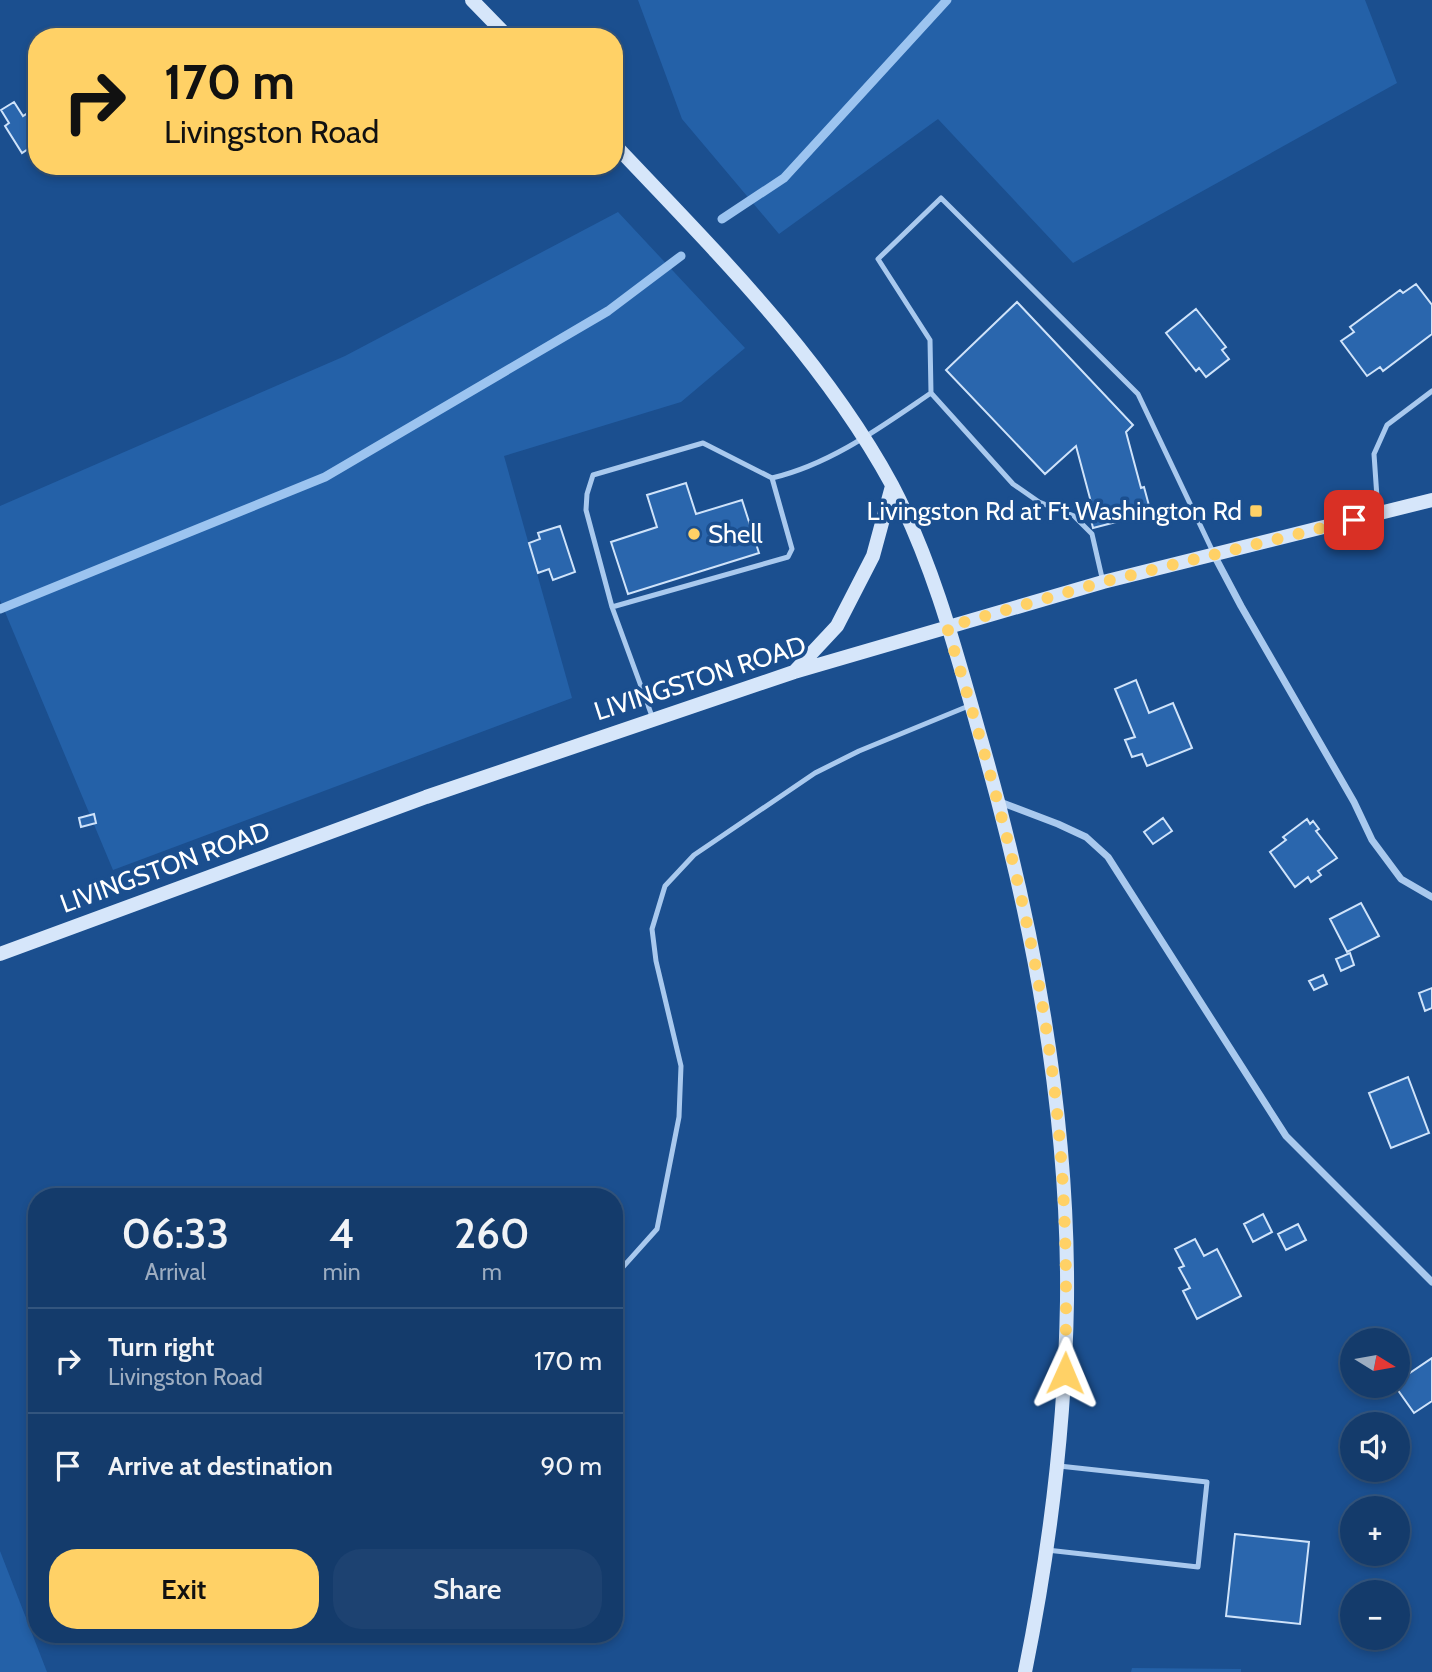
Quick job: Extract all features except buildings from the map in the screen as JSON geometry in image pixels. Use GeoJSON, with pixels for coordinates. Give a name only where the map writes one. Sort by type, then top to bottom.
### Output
{"type":"FeatureCollection","features":[{"type":"Feature","properties":{"kind":"main road"},"geometry":{"type":"LineString","coordinates":[[472,0],[499,28]]}},
{"type":"Feature","properties":{"kind":"main road"},"geometry":{"type":"LineString","coordinates":[[623,154],[762,305],[805,357],[864,438],[892,486],[920,546],[999,802],[1034,962],[1050,1053],[1059,1131],[1067,1297],[1058,1466],[1047,1550],[1025,1672]]}},
{"type":"Feature","properties":{"kind":"main road"},"geometry":{"type":"LineString","coordinates":[[794,672],[837,626],[873,556],[892,486]]}},
{"type":"Feature","properties":{"kind":"main road","name":"LIVINGSTON ROAD"},"geometry":{"type":"LineString","coordinates":[[0,954],[426,797],[794,672],[1103,582],[1432,500]]}},
{"type":"Feature","properties":{"kind":"street"},"geometry":{"type":"LineString","coordinates":[[1214,554],[1354,802],[1372,840],[1401,879],[1432,897]]}},
{"type":"Feature","properties":{"kind":"street"},"geometry":{"type":"LineString","coordinates":[[999,802],[1058,824],[1086,838],[1108,857],[1286,1136],[1432,1282]]}},
{"type":"Feature","properties":{"kind":"lane"},"geometry":{"type":"LineString","coordinates":[[1103,582],[1092,534],[1074,516],[1040,502],[1013,484],[931,393],[930,341],[878,259],[941,198],[1138,394],[1214,554]]}},
{"type":"Feature","properties":{"kind":"lane"},"geometry":{"type":"LineString","coordinates":[[1378,514],[1374,454],[1378,444],[1387,425],[1432,391]]}},
{"type":"Feature","properties":{"kind":"lane"},"geometry":{"type":"LineString","coordinates":[[653,719],[612,607],[586,510],[587,494],[593,475],[703,443],[772,478],[798,472],[864,438],[931,393]]}},
{"type":"Feature","properties":{"kind":"lane"},"geometry":{"type":"LineString","coordinates":[[612,607],[789,557],[792,550],[772,478]]}},
{"type":"Feature","properties":{"kind":"lane"},"geometry":{"type":"LineString","coordinates":[[623,1267],[657,1229],[679,1117],[681,1066],[656,961],[652,929],[666,886],[694,855],[815,773],[859,751],[971,705]]}},
{"type":"Feature","properties":{"kind":"lane"},"geometry":{"type":"LineString","coordinates":[[1047,1550],[1198,1567],[1207,1482],[1058,1466]]}},
{"type":"Feature","properties":{"kind":"shaded area"},"geometry":{"type":"Polygon","coordinates":[[[638,0],[1365,0],[1397,83],[1073,263],[938,119],[779,234],[682,119],[638,0]]]}},
{"type":"Feature","properties":{"kind":"shaded area"},"geometry":{"type":"Polygon","coordinates":[[[618,212],[745,348],[681,402],[504,456],[572,698],[113,870],[0,600],[0,506],[345,356],[618,212]]]}},
{"type":"Feature","properties":{"kind":"shaded area"},"geometry":{"type":"Polygon","coordinates":[[[0,1551],[28,1623],[28,1643],[36,1643],[47,1672],[0,1672],[0,1551]]]}},
{"type":"Feature","properties":{"kind":"shaded area"},"geometry":{"type":"Polygon","coordinates":[[[1132,1668],[1241,1669],[1241,1672],[1131,1672],[1132,1668]]]}},
{"type":"Feature","properties":{"kind":"waterway"},"geometry":{"type":"LineString","coordinates":[[722,219],[784,178],[947,0]]}},
{"type":"Feature","properties":{"kind":"waterway"},"geometry":{"type":"LineString","coordinates":[[0,609],[325,477],[608,311],[681,256]]}},
{"type":"Feature","properties":{"kind":"place","name":"Livingston Rd at Ft Washington Rd"},"geometry":{"type":"Point","coordinates":[1256,511]}},
{"type":"Feature","properties":{"kind":"place","name":"Shell"},"geometry":{"type":"Point","coordinates":[694,534]}},
{"type":"Feature","properties":{"kind":"route"},"geometry":{"type":"LineString","coordinates":[[1065,1373],[1065,1220],[1050,1053],[1034,962],[999,802],[947,627],[1103,582],[1354,520]]}}]}
